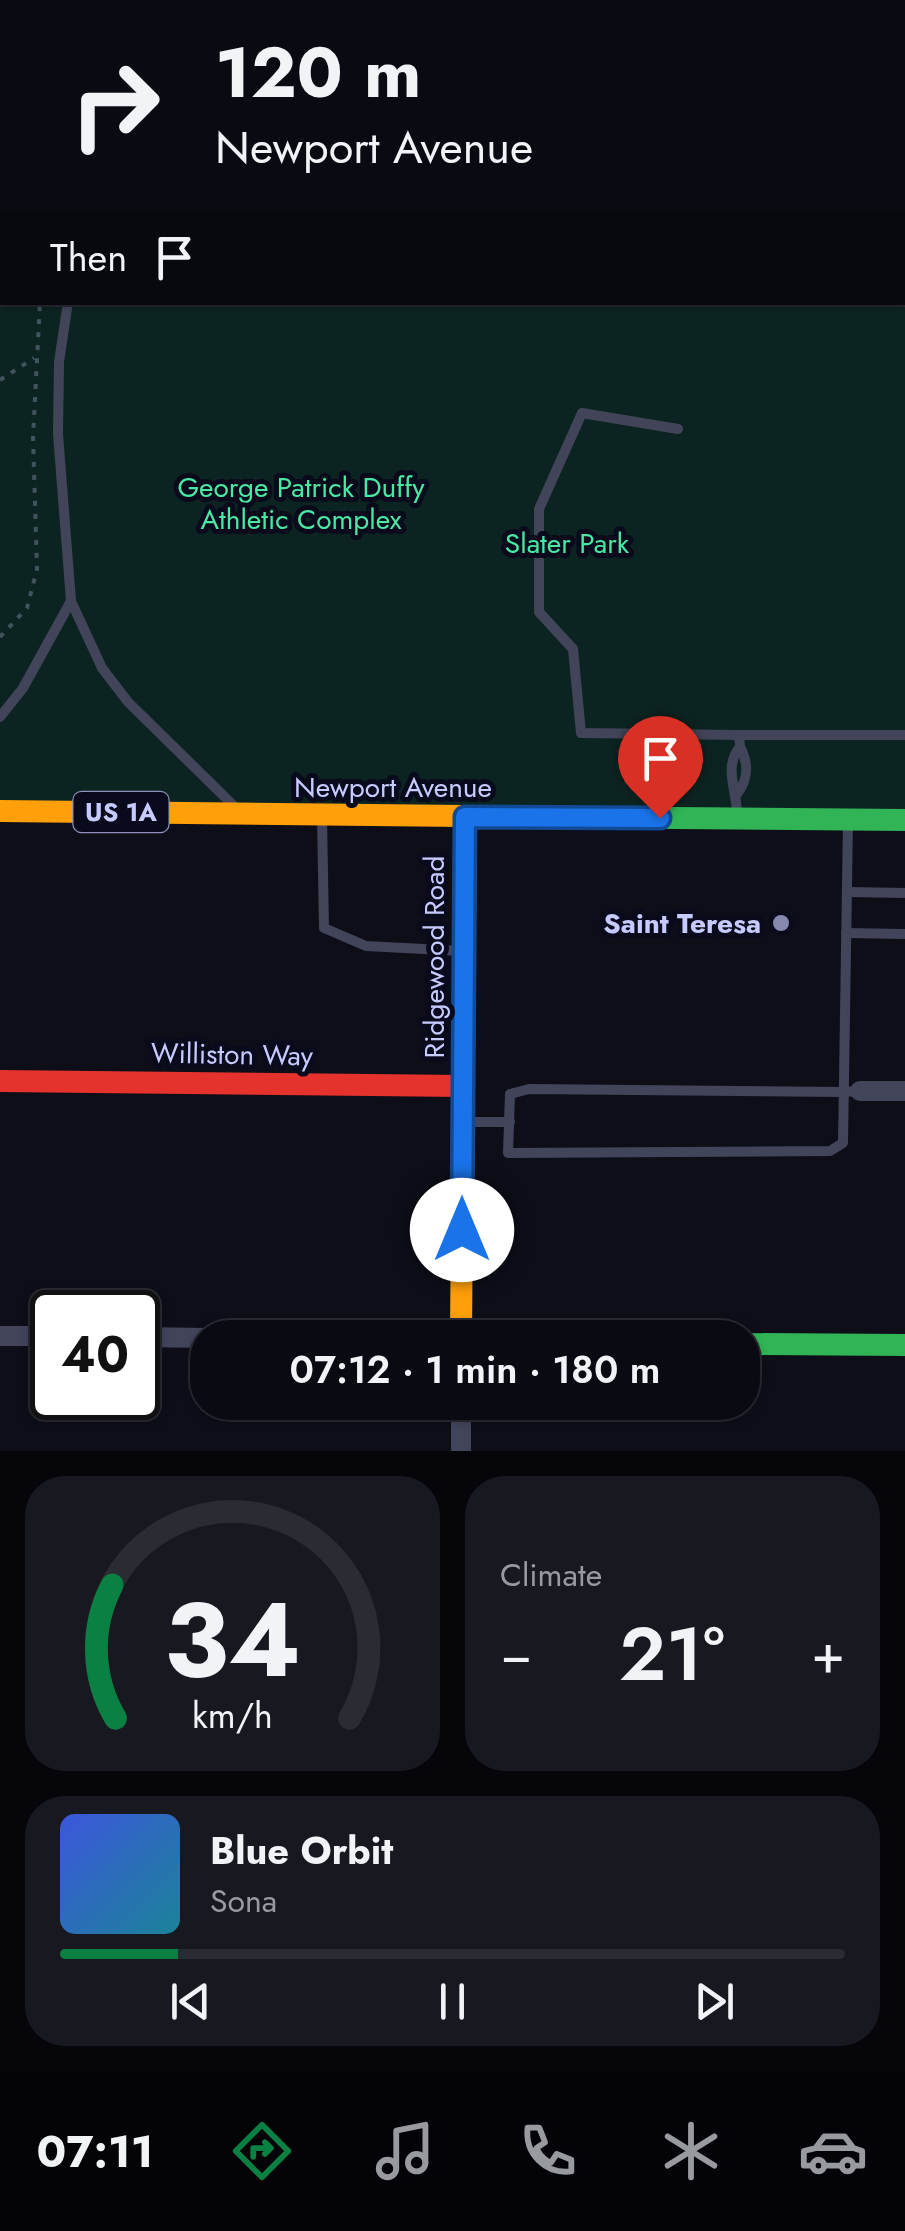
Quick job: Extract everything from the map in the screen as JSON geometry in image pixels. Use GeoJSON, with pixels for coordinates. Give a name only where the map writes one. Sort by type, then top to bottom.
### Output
{"type":"FeatureCollection","features":[{"type":"Feature","properties":{"kind":"street","name":"Newport Avenue"},"geometry":{"type":"LineString","coordinates":[[0,811],[905,820]]}},
{"type":"Feature","properties":{"kind":"street","name":"Ridgewood Road"},"geometry":{"type":"LineString","coordinates":[[461,1320],[465,817]]}},
{"type":"Feature","properties":{"kind":"street","name":"Williston Way"},"geometry":{"type":"LineString","coordinates":[[0,1081],[462,1086]]}},
{"type":"Feature","properties":{"kind":"street"},"geometry":{"type":"LineString","coordinates":[[851,1092],[905,1091]]}},
{"type":"Feature","properties":{"kind":"street"},"geometry":{"type":"LineString","coordinates":[[0,1336],[30,1336]]}},
{"type":"Feature","properties":{"kind":"street"},"geometry":{"type":"LineString","coordinates":[[160,1337],[190,1338]]}},
{"type":"Feature","properties":{"kind":"street"},"geometry":{"type":"LineString","coordinates":[[760,1344],[905,1345]]}},
{"type":"Feature","properties":{"kind":"street"},"geometry":{"type":"LineString","coordinates":[[461,1420],[461,1451]]}},
{"type":"Feature","properties":{"kind":"lane"},"geometry":{"type":"LineString","coordinates":[[68,305],[59,362],[58,434],[72,601],[102,668],[128,702],[156,733],[212,781],[242,816]]}},
{"type":"Feature","properties":{"kind":"lane"},"geometry":{"type":"LineString","coordinates":[[678,429],[582,413],[538,509],[539,612],[573,649],[581,733],[740,741],[905,735]]}},
{"type":"Feature","properties":{"kind":"lane"},"geometry":{"type":"LineString","coordinates":[[0,717],[23,688],[72,601]]}},
{"type":"Feature","properties":{"kind":"lane"},"geometry":{"type":"LineString","coordinates":[[738,819],[737,794],[731,783],[732,757],[740,741]]}},
{"type":"Feature","properties":{"kind":"lane"},"geometry":{"type":"LineString","coordinates":[[322,816],[324,928],[366,946],[464,951]]}},
{"type":"Feature","properties":{"kind":"lane"},"geometry":{"type":"LineString","coordinates":[[848,820],[846,934],[851,1092],[843,1143],[830,1151],[508,1153],[510,1094],[529,1089],[851,1092]]}},
{"type":"Feature","properties":{"kind":"lane"},"geometry":{"type":"LineString","coordinates":[[847,892],[905,892]]}},
{"type":"Feature","properties":{"kind":"lane"},"geometry":{"type":"LineString","coordinates":[[846,934],[905,934]]}},
{"type":"Feature","properties":{"kind":"lane"},"geometry":{"type":"LineString","coordinates":[[462,1122],[510,1122]]}},
{"type":"Feature","properties":{"kind":"path"},"geometry":{"type":"LineString","coordinates":[[0,637],[26,608],[38,569],[33,437],[40,305]]}},
{"type":"Feature","properties":{"kind":"path"},"geometry":{"type":"LineString","coordinates":[[0,380],[36,357]]}},
{"type":"Feature","properties":{"kind":"green space","name":"Slater Park"},"geometry":{"type":"Polygon","coordinates":[[[0,305],[905,305],[905,819],[0,812],[0,305]]]}},
{"type":"Feature","properties":{"kind":"traffic: fast"},"geometry":{"type":"LineString","coordinates":[[558,817],[905,820]]}},
{"type":"Feature","properties":{"kind":"traffic: fast"},"geometry":{"type":"LineString","coordinates":[[760,1344],[905,1345]]}},
{"type":"Feature","properties":{"kind":"traffic: slow"},"geometry":{"type":"LineString","coordinates":[[0,811],[558,817]]}},
{"type":"Feature","properties":{"kind":"traffic: slow"},"geometry":{"type":"LineString","coordinates":[[461,1320],[465,817]]}},
{"type":"Feature","properties":{"kind":"traffic: jam"},"geometry":{"type":"LineString","coordinates":[[0,1081],[463,1086]]}},
{"type":"Feature","properties":{"kind":"place","name":"Saint Teresa"},"geometry":{"type":"Point","coordinates":[781,923]}},
{"type":"Feature","properties":{"kind":"route"},"geometry":{"type":"LineString","coordinates":[[462,1230],[465,817],[660,818]]}},
{"type":"Feature","properties":{"kind":"park label","name":"George Patrick Duffy Athletic Complex"},"geometry":{"type":"Point","coordinates":[301,503]}}]}
